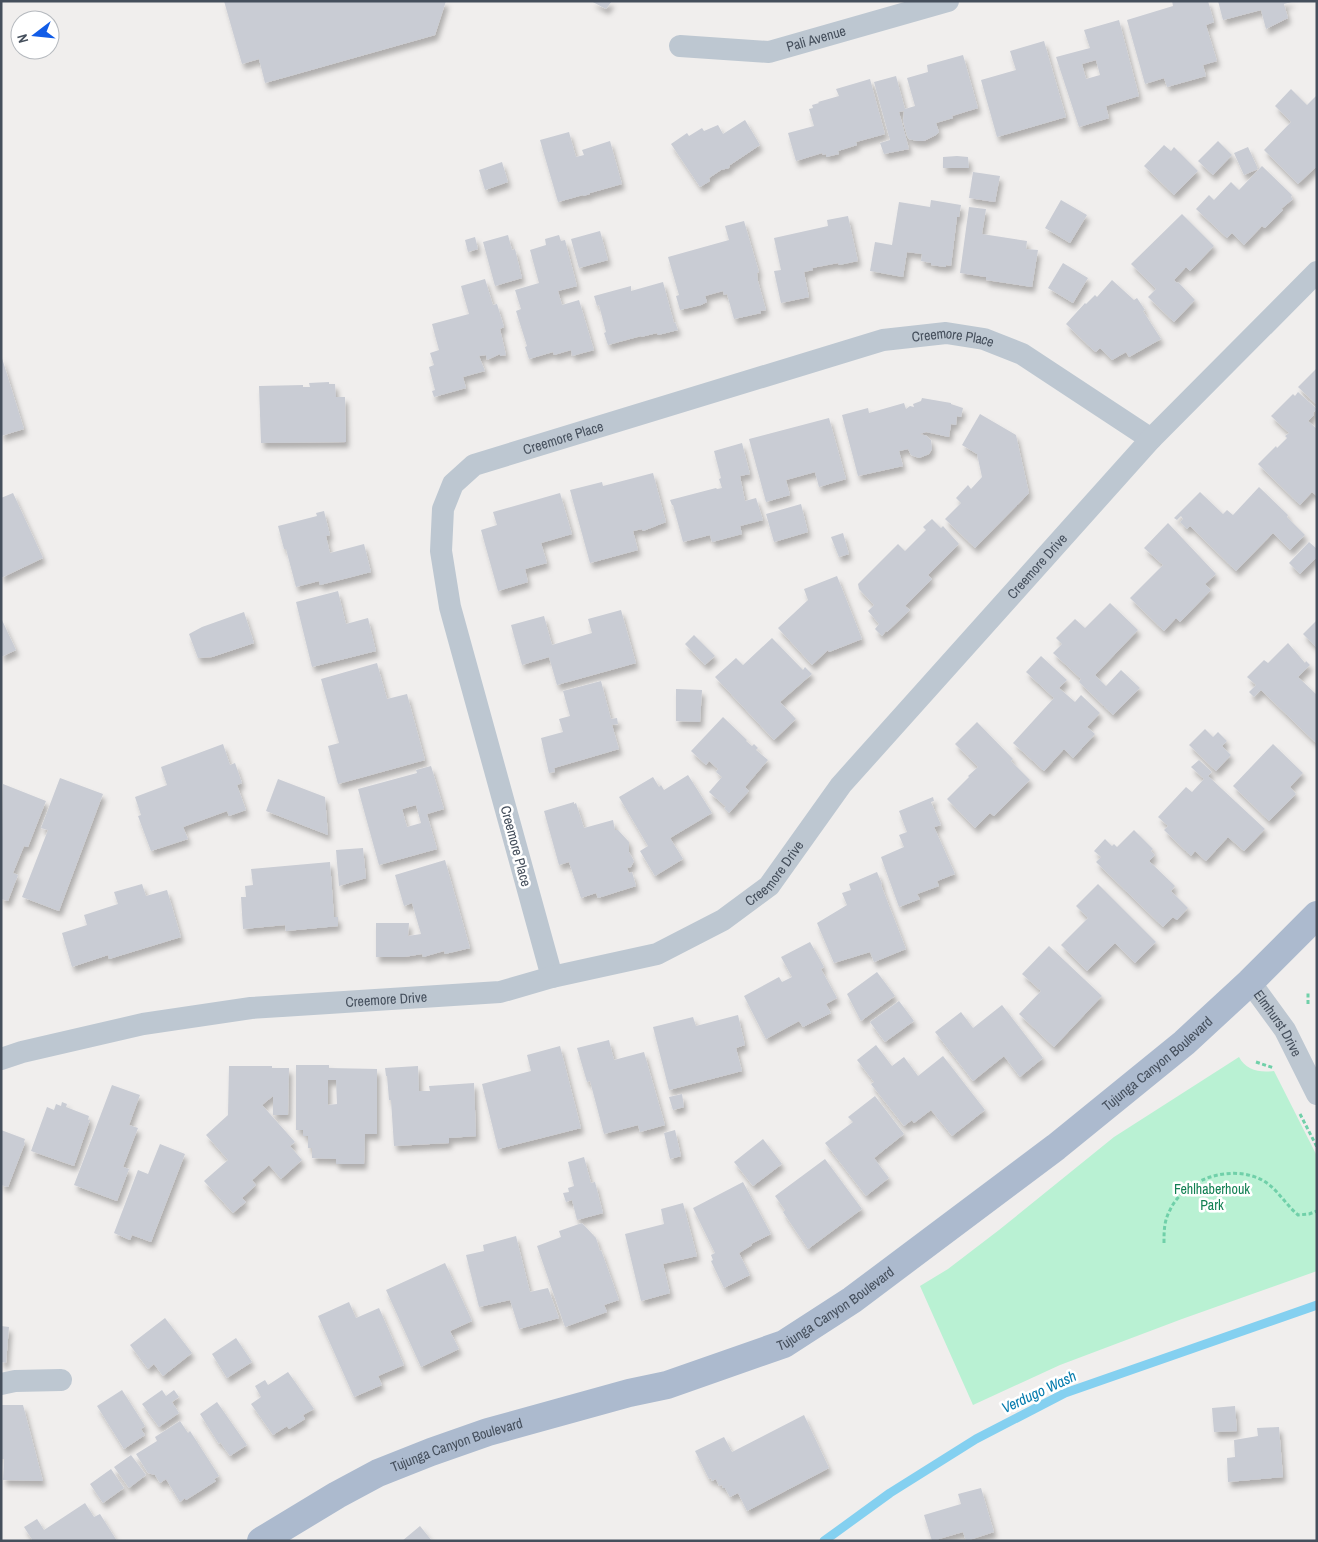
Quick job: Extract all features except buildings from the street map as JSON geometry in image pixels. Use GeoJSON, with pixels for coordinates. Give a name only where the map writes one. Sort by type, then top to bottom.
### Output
{"type":"FeatureCollection","features":[{"type":"Feature","properties":{"kind":"main road","name":"Tujunga Canyon Boulevard"},"geometry":{"type":"LineString","coordinates":[[261,1541],[337,1495],[378,1473],[431,1452],[488,1432],[628,1393],[667,1385],[784,1344],[852,1300],[1056,1147],[1184,1043],[1250,982],[1317,915]]}},
{"type":"Feature","properties":{"kind":"street","name":"Pali Avenue"},"geometry":{"type":"LineString","coordinates":[[680,46],[769,52],[948,1]]}},
{"type":"Feature","properties":{"kind":"street","name":"Creemore Drive"},"geometry":{"type":"LineString","coordinates":[[1,1059],[22,1052],[143,1024],[251,1008],[500,992],[552,977],[657,954],[723,920],[769,886],[841,785],[1151,439],[1317,272]]}},
{"type":"Feature","properties":{"kind":"street","name":"Creemore Place"},"geometry":{"type":"LineString","coordinates":[[552,977],[450,607],[441,551],[443,509],[452,484],[474,465],[873,343],[883,340],[946,334],[984,340],[1022,354],[1151,439]]}},
{"type":"Feature","properties":{"kind":"street","name":"Elmhurst Drive"},"geometry":{"type":"LineString","coordinates":[[1250,982],[1285,1030],[1317,1094]]}},
{"type":"Feature","properties":{"kind":"street"},"geometry":{"type":"LineString","coordinates":[[1,1384],[61,1380]]}},
{"type":"Feature","properties":{"kind":"path"},"geometry":{"type":"LineString","coordinates":[[1308,991],[1308,1004]]}},
{"type":"Feature","properties":{"kind":"path"},"geometry":{"type":"LineString","coordinates":[[1164,1243],[1164,1227],[1169,1210],[1175,1200],[1186,1190],[1221,1173],[1243,1172],[1262,1180],[1275,1189],[1287,1205],[1298,1215],[1317,1211]]}},
{"type":"Feature","properties":{"kind":"green space","name":"Fehlhaberhouk Park"},"geometry":{"type":"Polygon","coordinates":[[[1239,1057],[1245,1065],[1254,1070],[1274,1071],[1317,1156],[1317,1271],[1060,1365],[973,1405],[920,1286],[948,1269],[999,1230],[1114,1137],[1239,1057]]]}},
{"type":"Feature","properties":{"kind":"waterway","name":"Verdugo Wash"},"geometry":{"type":"LineString","coordinates":[[824,1541],[890,1493],[976,1439],[1065,1393],[1317,1305]]}}]}
